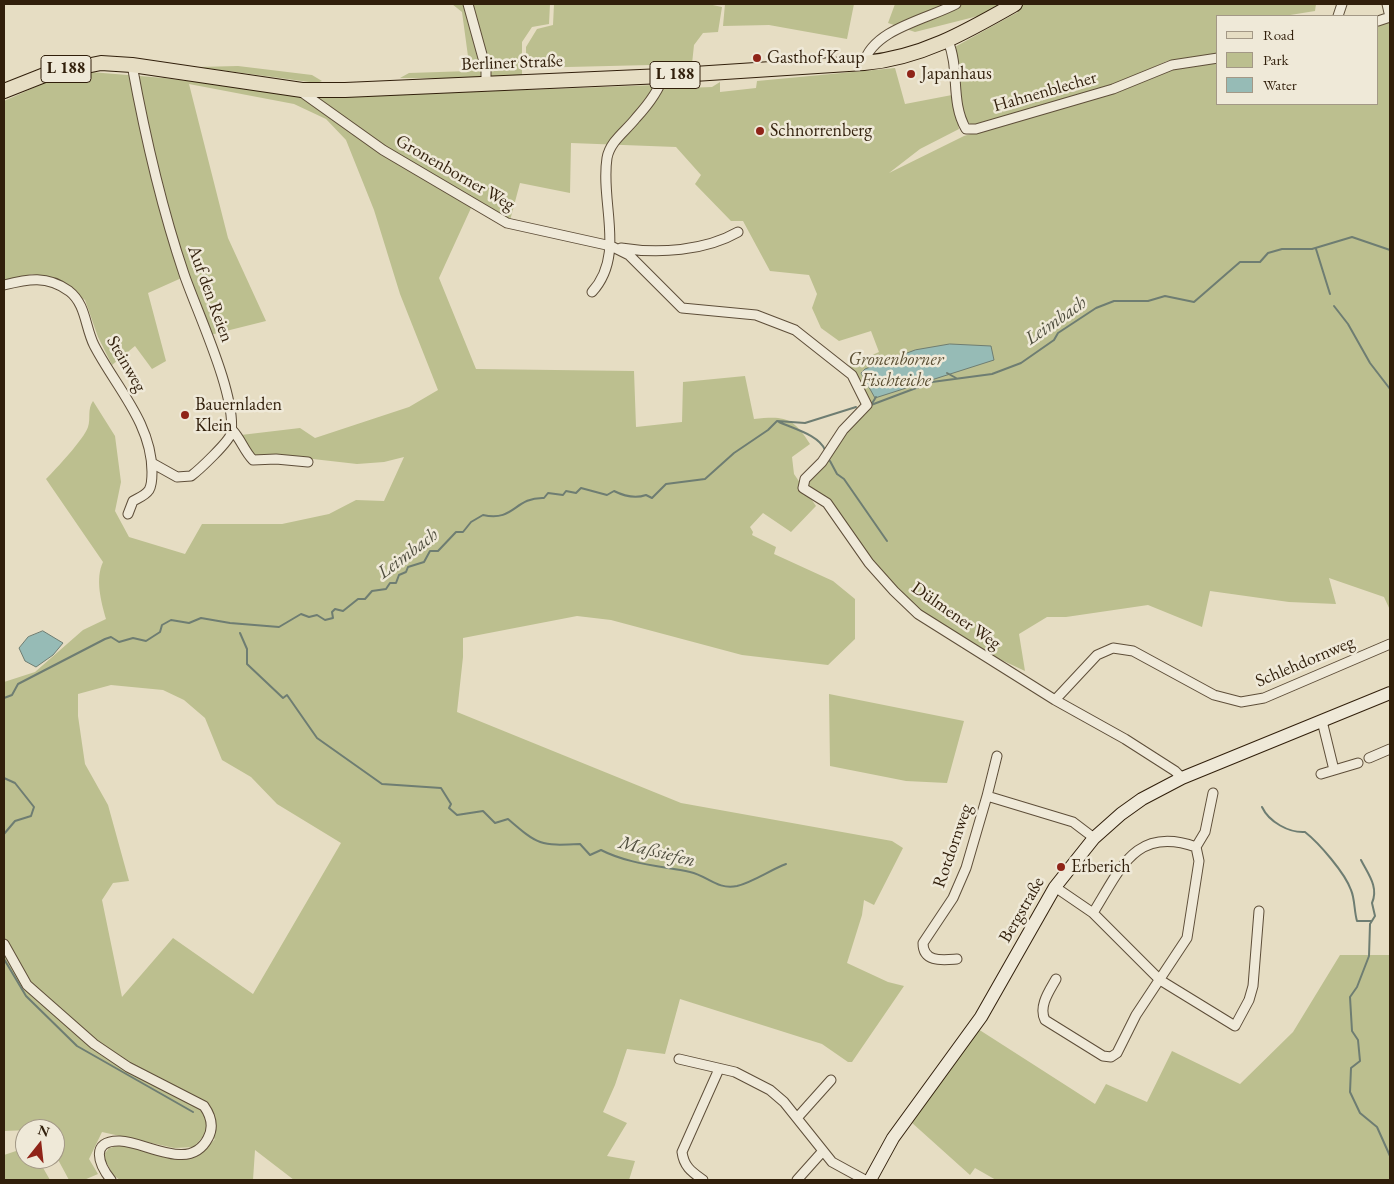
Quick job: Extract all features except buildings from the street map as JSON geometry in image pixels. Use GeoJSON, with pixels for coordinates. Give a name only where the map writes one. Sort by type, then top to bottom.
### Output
{"type":"FeatureCollection","features":[{"type":"Feature","properties":{"kind":"main road","name":"Berliner Straße"},"geometry":{"type":"LineString","coordinates":[[4,91],[47,74],[76,66],[101,63],[132,65],[302,90],[344,90],[663,76],[864,63],[904,57],[948,42],[1015,4]]}},
{"type":"Feature","properties":{"kind":"street"},"geometry":{"type":"LineString","coordinates":[[468,4],[470,20],[486,69],[486,83]]}},
{"type":"Feature","properties":{"kind":"street"},"geometry":{"type":"LineString","coordinates":[[864,63],[869,50],[887,35],[956,4]]}},
{"type":"Feature","properties":{"kind":"street"},"geometry":{"type":"LineString","coordinates":[[1387,4],[1390,17]]}},
{"type":"Feature","properties":{"kind":"street","name":"Hahnenblecher"},"geometry":{"type":"LineString","coordinates":[[948,42],[953,56],[958,106],[966,129],[976,129],[1113,89],[1172,65],[1216,58]]}},
{"type":"Feature","properties":{"kind":"street","name":"Auf den Reien"},"geometry":{"type":"LineString","coordinates":[[132,65],[149,157],[184,275],[218,366],[232,430]]}},
{"type":"Feature","properties":{"kind":"street"},"geometry":{"type":"LineString","coordinates":[[592,292],[602,281],[607,268],[611,246],[605,190],[608,156],[616,139],[636,119],[661,83],[663,76]]}},
{"type":"Feature","properties":{"kind":"street","name":"Gronenborner Weg"},"geometry":{"type":"LineString","coordinates":[[302,90],[303,93],[383,150],[507,223],[641,251],[675,249],[723,240],[738,232]]}},
{"type":"Feature","properties":{"kind":"street","name":"Gronenborner Weg"},"geometry":{"type":"LineString","coordinates":[[611,246],[629,255],[682,308],[756,315],[795,330],[852,375],[867,405],[865,407]]}},
{"type":"Feature","properties":{"kind":"street","name":"Steinweg"},"geometry":{"type":"LineString","coordinates":[[4,285],[29,279],[43,279],[60,285],[78,299],[93,343],[128,400],[147,438],[152,463],[148,491],[133,501],[128,514]]}},
{"type":"Feature","properties":{"kind":"street","name":"Dülmener Weg"},"geometry":{"type":"LineString","coordinates":[[865,407],[843,430],[822,462],[805,479],[803,488],[827,503],[869,563],[918,614],[1055,700],[1125,739],[1175,771],[1182,778]]}},
{"type":"Feature","properties":{"kind":"street"},"geometry":{"type":"LineString","coordinates":[[152,463],[177,476],[190,476],[228,442],[232,430],[239,437],[244,450],[253,460],[276,459],[308,462]]}},
{"type":"Feature","properties":{"kind":"street","name":"Schlehdornweg"},"geometry":{"type":"LineString","coordinates":[[1055,700],[1098,655],[1113,648],[1132,651],[1214,695],[1241,702],[1264,698],[1390,644]]}},
{"type":"Feature","properties":{"kind":"street","name":"Bergstraße"},"geometry":{"type":"LineString","coordinates":[[870,1180],[893,1138],[981,1017],[1056,887],[1094,838],[1121,814],[1182,778],[1390,693]]}},
{"type":"Feature","properties":{"kind":"street"},"geometry":{"type":"LineString","coordinates":[[1322,721],[1334,770]]}},
{"type":"Feature","properties":{"kind":"street"},"geometry":{"type":"LineString","coordinates":[[1369,758],[1390,750]]}},
{"type":"Feature","properties":{"kind":"street"},"geometry":{"type":"LineString","coordinates":[[997,756],[987,796],[1073,822],[1094,838]]}},
{"type":"Feature","properties":{"kind":"street"},"geometry":{"type":"LineString","coordinates":[[1322,774],[1358,763]]}},
{"type":"Feature","properties":{"kind":"street"},"geometry":{"type":"LineString","coordinates":[[1056,979],[1044,1004],[1043,1016],[1045,1020],[1094,1052],[1111,1057],[1117,1053],[1136,1016],[1187,938],[1199,861],[1196,847],[1205,832],[1213,793]]}},
{"type":"Feature","properties":{"kind":"street","name":"Rotdornweg"},"geometry":{"type":"LineString","coordinates":[[957,958],[932,959],[926,954],[923,943],[954,898],[966,868],[987,796]]}},
{"type":"Feature","properties":{"kind":"street"},"geometry":{"type":"LineString","coordinates":[[1093,914],[1122,866],[1130,857],[1147,845],[1168,840],[1196,847]]}},
{"type":"Feature","properties":{"kind":"street"},"geometry":{"type":"LineString","coordinates":[[1056,887],[1093,914],[1160,980],[1235,1026],[1249,1000],[1253,986],[1259,911]]}},
{"type":"Feature","properties":{"kind":"street"},"geometry":{"type":"LineString","coordinates":[[4,944],[27,986],[94,1044],[128,1068],[204,1106],[209,1113],[212,1127],[209,1137],[203,1146],[193,1153],[181,1155],[121,1141],[109,1142],[101,1147],[98,1157],[101,1167],[111,1180]]}},
{"type":"Feature","properties":{"kind":"street"},"geometry":{"type":"LineString","coordinates":[[679,1059],[751,1078],[770,1090],[797,1118],[822,1152],[832,1162],[865,1180]]}},
{"type":"Feature","properties":{"kind":"street"},"geometry":{"type":"LineString","coordinates":[[703,1180],[688,1170],[683,1160],[682,1152],[720,1069]]}},
{"type":"Feature","properties":{"kind":"street"},"geometry":{"type":"LineString","coordinates":[[797,1118],[831,1080]]}},
{"type":"Feature","properties":{"kind":"street"},"geometry":{"type":"LineString","coordinates":[[797,1180],[822,1152]]}},
{"type":"Feature","properties":{"kind":"green space"},"geometry":{"type":"Polygon","coordinates":[[[452,4],[550,4],[549,24],[532,27],[522,42],[522,79],[400,78],[409,73],[470,71],[462,12],[452,4]]]}},
{"type":"Feature","properties":{"kind":"green space"},"geometry":{"type":"Polygon","coordinates":[[[554,4],[708,4],[722,7],[718,32],[703,33],[694,45],[692,64],[526,68],[526,47],[537,29],[553,25],[554,4]]]}},
{"type":"Feature","properties":{"kind":"green space"},"geometry":{"type":"Polygon","coordinates":[[[725,4],[854,4],[847,39],[769,25],[723,26],[725,4]]]}},
{"type":"Feature","properties":{"kind":"green space"},"geometry":{"type":"Polygon","coordinates":[[[895,4],[1002,4],[978,16],[915,32],[888,23],[895,4]]]}},
{"type":"Feature","properties":{"kind":"green space"},"geometry":{"type":"Polygon","coordinates":[[[1006,4],[1316,4],[1315,11],[1290,15],[1216,15],[1216,54],[1167,61],[1110,87],[972,125],[965,120],[953,48],[1018,12],[1006,4]]]}},
{"type":"Feature","properties":{"kind":"green space","name":"Gronenborner Fischteiche"},"geometry":{"type":"Polygon","coordinates":[[[1390,21],[1390,610],[1384,597],[1329,578],[1336,604],[1289,602],[1210,591],[1202,627],[1148,605],[1066,617],[1047,617],[1019,634],[1025,671],[995,657],[918,614],[831,509],[806,491],[805,479],[873,403],[869,403],[849,365],[879,352],[871,331],[839,341],[821,328],[812,308],[817,294],[809,275],[770,271],[743,221],[731,221],[695,184],[701,175],[676,147],[571,143],[570,193],[520,183],[508,228],[471,208],[439,278],[476,369],[634,371],[636,427],[682,422],[683,382],[745,376],[754,419],[781,418],[787,420],[798,428],[810,444],[792,457],[794,474],[816,506],[791,532],[763,513],[750,527],[753,532],[752,535],[776,547],[774,554],[833,581],[855,599],[855,639],[828,665],[742,655],[611,620],[577,616],[463,638],[463,657],[457,712],[681,803],[892,841],[903,848],[874,905],[864,900],[862,915],[847,963],[888,982],[904,986],[852,1062],[848,1062],[822,1044],[680,999],[665,1054],[627,1049],[615,1085],[603,1112],[627,1123],[607,1156],[635,1161],[629,1180],[294,1180],[255,1150],[253,1180],[120,1180],[113,1175],[103,1156],[109,1148],[122,1145],[181,1159],[198,1156],[215,1139],[205,1134],[194,1147],[174,1148],[102,1132],[89,1159],[98,1174],[84,1180],[69,1180],[63,1169],[65,1169],[65,1119],[15,1119],[15,1131],[4,1131],[4,682],[35,672],[83,630],[106,619],[99,583],[103,562],[46,479],[81,439],[89,424],[90,408],[93,401],[115,436],[121,482],[115,511],[129,537],[185,554],[202,524],[282,524],[329,514],[356,500],[384,501],[404,457],[384,462],[357,464],[313,459],[253,457],[241,435],[300,428],[315,438],[409,407],[438,390],[400,294],[374,210],[346,140],[326,119],[294,104],[189,84],[228,238],[266,321],[210,335],[186,276],[148,293],[166,361],[152,369],[135,346],[112,365],[98,337],[85,300],[56,279],[32,274],[4,281],[4,101],[49,81],[91,72],[164,78],[313,97],[341,97],[682,84],[683,88],[712,87],[720,82],[720,92],[756,88],[757,81],[895,68],[905,104],[952,95],[959,129],[920,149],[889,173],[964,136],[1114,92],[1173,68],[1216,61],[1216,105],[1379,105],[1379,24],[1390,21]],[[111,685],[78,694],[78,716],[85,764],[108,805],[129,881],[113,883],[102,900],[122,997],[173,938],[253,994],[341,843],[277,804],[251,777],[222,760],[205,718],[184,700],[163,690],[111,685]]]}},
{"type":"Feature","properties":{"kind":"green space"},"geometry":{"type":"Polygon","coordinates":[[[238,66],[312,75],[322,81],[317,83],[198,67],[238,66]]]}},
{"type":"Feature","properties":{"kind":"green space"},"geometry":{"type":"Polygon","coordinates":[[[829,694],[964,721],[947,783],[906,781],[830,766],[829,694]]]}},
{"type":"Feature","properties":{"kind":"green space"},"geometry":{"type":"Polygon","coordinates":[[[1340,955],[1390,955],[1390,1180],[996,1180],[975,1168],[970,1175],[911,1122],[978,1029],[1095,1104],[1106,1084],[1147,1102],[1172,1051],[1240,1084],[1293,1032],[1340,955]]]}},
{"type":"Feature","properties":{"kind":"green space"},"geometry":{"type":"Polygon","coordinates":[[[15,1151],[15,1169],[44,1169],[50,1180],[4,1180],[4,1155],[15,1151]]]}},
{"type":"Feature","properties":{"kind":"water"},"geometry":{"type":"Polygon","coordinates":[[[950,344],[991,346],[994,360],[875,398],[861,373],[865,369],[915,350],[950,344]]]}},
{"type":"Feature","properties":{"kind":"water"},"geometry":{"type":"Polygon","coordinates":[[[43,631],[63,643],[53,655],[36,667],[25,661],[19,648],[28,637],[43,631]]]}},
{"type":"Feature","properties":{"kind":"waterway","name":"Leimbach"},"geometry":{"type":"LineString","coordinates":[[871,405],[932,382],[992,374],[1021,363],[1054,340],[1058,333],[1096,308],[1114,301],[1148,301],[1165,296],[1194,302],[1240,262],[1260,262],[1268,253],[1282,249],[1312,249],[1352,237],[1390,250]]}},
{"type":"Feature","properties":{"kind":"waterway"},"geometry":{"type":"LineString","coordinates":[[1316,249],[1330,294]]}},
{"type":"Feature","properties":{"kind":"waterway"},"geometry":{"type":"LineString","coordinates":[[1334,306],[1348,324],[1370,363],[1390,389]]}},
{"type":"Feature","properties":{"kind":"waterway","name":"Leimbach"},"geometry":{"type":"LineString","coordinates":[[947,373],[956,378]]}},
{"type":"Feature","properties":{"kind":"waterway","name":"Leimbach"},"geometry":{"type":"LineString","coordinates":[[871,405],[876,397]]}},
{"type":"Feature","properties":{"kind":"waterway","name":"Leimbach"},"geometry":{"type":"LineString","coordinates":[[4,698],[12,695],[18,684],[105,639],[111,637],[119,642],[133,638],[146,641],[160,632],[162,625],[171,620],[189,623],[201,618],[230,623],[279,627],[301,614],[309,617],[317,615],[325,620],[333,618],[332,612],[335,609],[343,611],[358,599],[365,599],[372,591],[386,589],[390,583],[396,583],[399,575],[406,572],[408,567],[424,562],[430,551],[438,551],[456,532],[463,532],[471,522],[483,515],[502,515],[526,501],[544,498],[548,493],[563,495],[566,491],[576,493],[581,488],[607,495],[614,491],[630,496],[646,495],[652,498],[666,484],[705,479],[734,453],[768,430],[777,421],[805,423],[856,407]]}},
{"type":"Feature","properties":{"kind":"waterway"},"geometry":{"type":"LineString","coordinates":[[779,422],[812,436],[825,450]]}},
{"type":"Feature","properties":{"kind":"waterway"},"geometry":{"type":"LineString","coordinates":[[830,461],[837,474],[844,479],[887,541]]}},
{"type":"Feature","properties":{"kind":"waterway","name":"Maßsiefen"},"geometry":{"type":"LineString","coordinates":[[240,633],[247,649],[247,664],[283,698],[287,695],[317,738],[382,784],[441,788],[451,804],[449,808],[457,815],[483,811],[495,823],[508,819],[526,834],[540,842],[556,845],[580,844],[590,855],[601,850],[633,862],[690,872],[724,886],[730,887],[743,884],[786,864]]}},
{"type":"Feature","properties":{"kind":"waterway","name":"Leimbach"},"geometry":{"type":"LineString","coordinates":[[4,778],[15,783],[34,807],[31,816],[15,821],[4,834]]}},
{"type":"Feature","properties":{"kind":"waterway"},"geometry":{"type":"LineString","coordinates":[[1262,807],[1269,817],[1280,826],[1293,831],[1305,832],[1317,843],[1338,867],[1348,883],[1353,897],[1357,921],[1372,921]]}},
{"type":"Feature","properties":{"kind":"waterway"},"geometry":{"type":"LineString","coordinates":[[1361,860],[1373,886],[1374,897],[1372,903],[1375,916],[1370,924],[1369,956],[1357,987],[1350,997],[1352,1031],[1358,1040],[1360,1061],[1351,1068],[1350,1092],[1360,1113],[1377,1127],[1390,1156]]}},
{"type":"Feature","properties":{"kind":"waterway"},"geometry":{"type":"LineString","coordinates":[[4,959],[26,996],[77,1046],[193,1112]]}},
{"type":"Feature","properties":{"kind":"place","name":"Gasthof Kaup"},"geometry":{"type":"Point","coordinates":[757,58]}},
{"type":"Feature","properties":{"kind":"place","name":"Japanhaus"},"geometry":{"type":"Point","coordinates":[911,74]}},
{"type":"Feature","properties":{"kind":"place","name":"Schnorrenberg"},"geometry":{"type":"Point","coordinates":[760,131]}},
{"type":"Feature","properties":{"kind":"place","name":"Bauernladen Klein"},"geometry":{"type":"Point","coordinates":[185,415]}},
{"type":"Feature","properties":{"kind":"place","name":"Erberich"},"geometry":{"type":"Point","coordinates":[1061,867]}}]}
